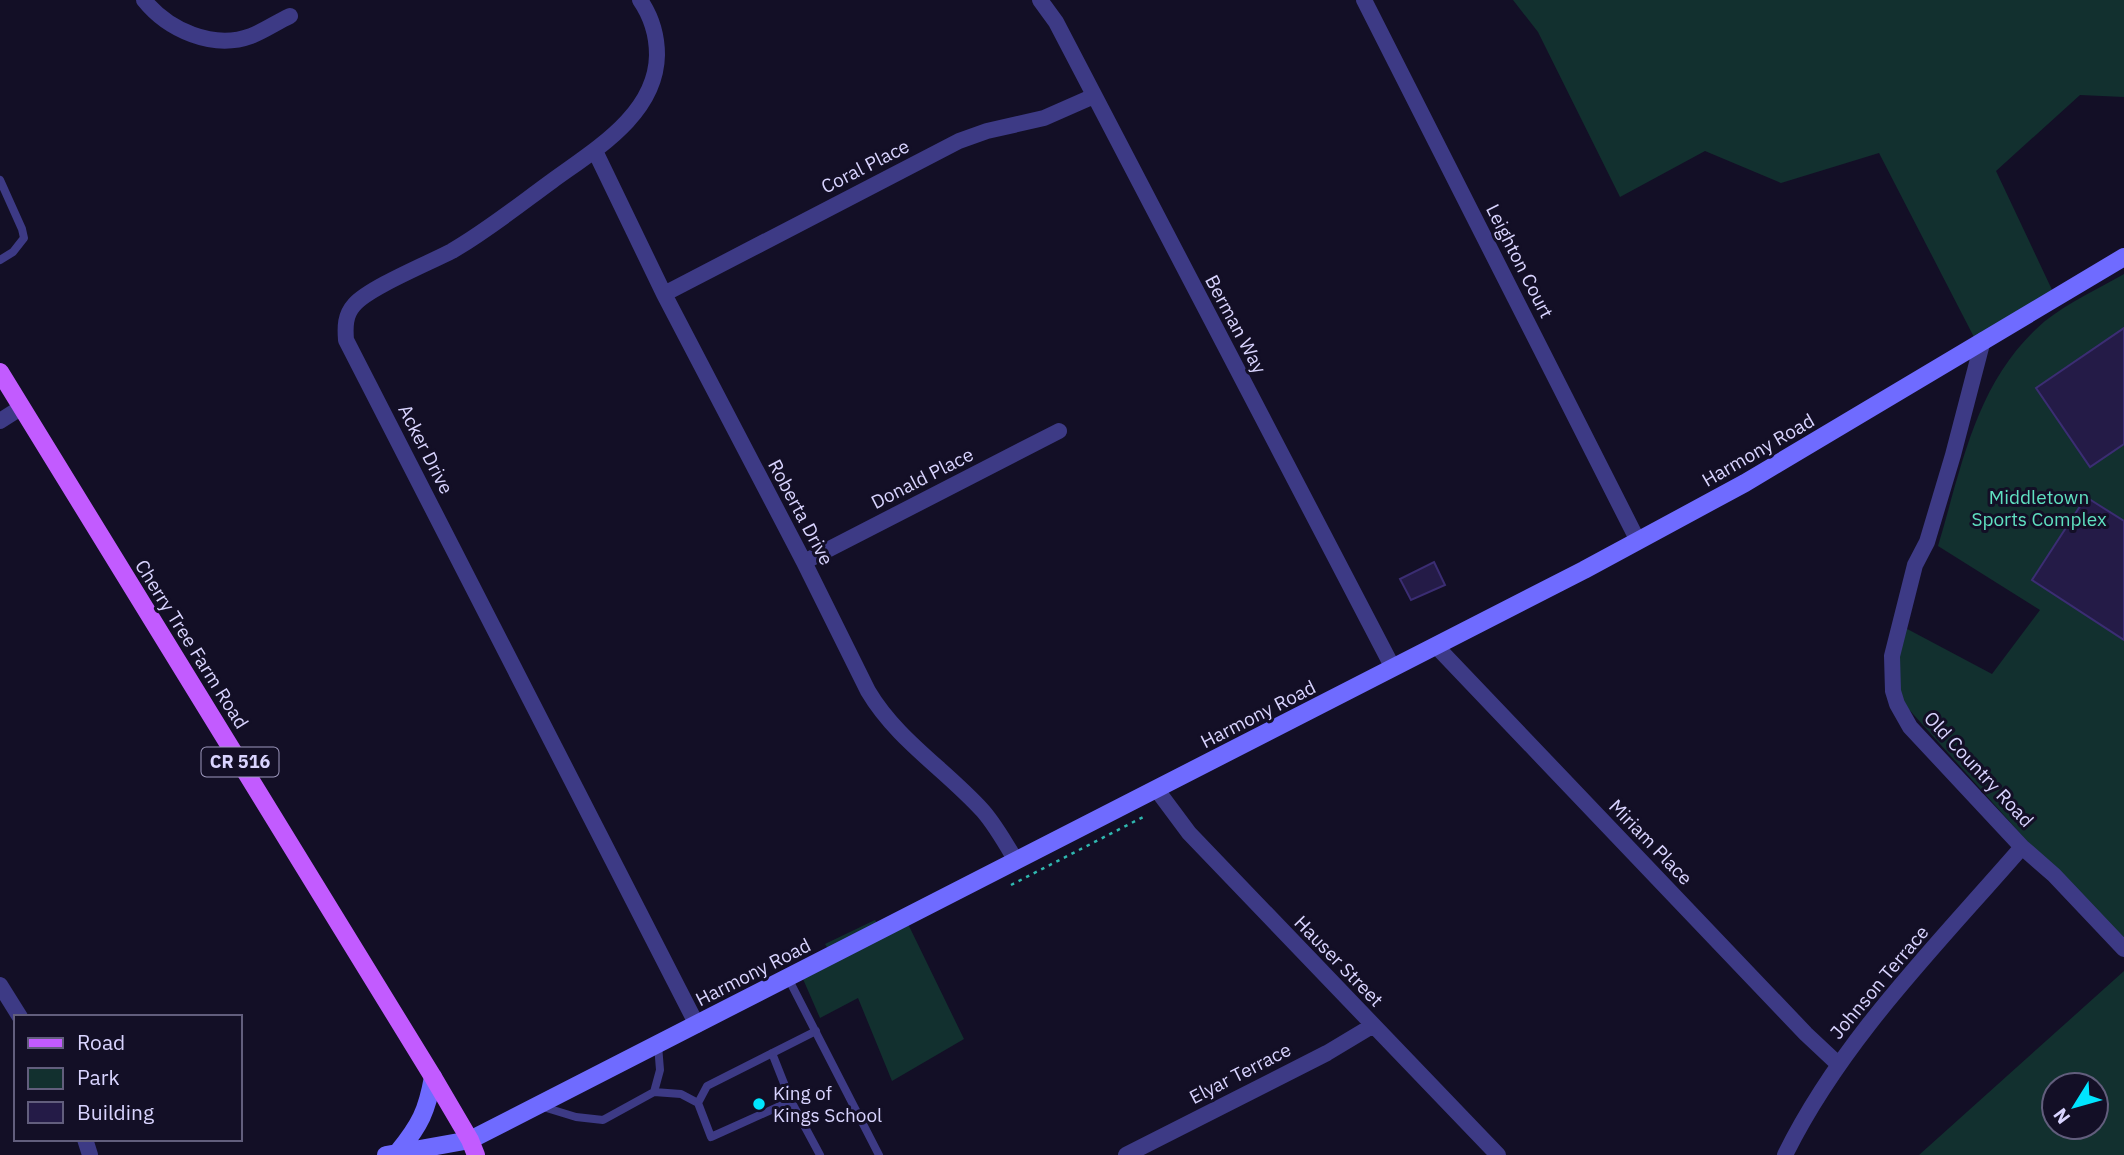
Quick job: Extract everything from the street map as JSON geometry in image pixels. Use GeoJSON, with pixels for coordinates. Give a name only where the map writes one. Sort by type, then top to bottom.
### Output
{"type":"FeatureCollection","features":[{"type":"Feature","properties":{"kind":"main road","name":"Cherry Tree Farm Road"},"geometry":{"type":"LineString","coordinates":[[0,372],[433,1077],[473,1148]]}},
{"type":"Feature","properties":{"kind":"street"},"geometry":{"type":"LineString","coordinates":[[144,0],[165,20],[180,29],[213,39],[250,37],[290,16]]}},
{"type":"Feature","properties":{"kind":"street","name":"Acker Drive"},"geometry":{"type":"LineString","coordinates":[[640,0],[652,23],[657,43],[655,75],[643,105],[595,151],[491,227],[452,251],[361,297],[347,315],[345,326],[346,340],[697,1025]]}},
{"type":"Feature","properties":{"kind":"street","name":"Berman Way"},"geometry":{"type":"LineString","coordinates":[[1040,0],[1056,22],[1393,668]]}},
{"type":"Feature","properties":{"kind":"street","name":"Leighton Court"},"geometry":{"type":"LineString","coordinates":[[1364,0],[1638,541]]}},
{"type":"Feature","properties":{"kind":"street","name":"Coral Place"},"geometry":{"type":"LineString","coordinates":[[664,294],[959,141],[1044,117],[1094,96]]}},
{"type":"Feature","properties":{"kind":"street","name":"Roberta Drive"},"geometry":{"type":"LineString","coordinates":[[595,151],[664,294],[878,709],[901,736],[983,811],[1016,861]]}},
{"type":"Feature","properties":{"kind":"street","name":"Harmony Road"},"geometry":{"type":"LineString","coordinates":[[392,1154],[473,1148],[538,1105],[1157,790],[1638,541],[1745,483],[2124,257]]}},
{"type":"Feature","properties":{"kind":"street","name":"Old Country Road"},"geometry":{"type":"LineString","coordinates":[[1983,340],[1927,542],[1915,565],[1892,656],[1891,674],[1897,704],[1910,727],[2022,847],[2124,948]]}},
{"type":"Feature","properties":{"kind":"street"},"geometry":{"type":"LineString","coordinates":[[0,421],[22,407]]}},
{"type":"Feature","properties":{"kind":"street","name":"Donald Place"},"geometry":{"type":"LineString","coordinates":[[804,562],[1059,431]]}},
{"type":"Feature","properties":{"kind":"street","name":"Miriam Place"},"geometry":{"type":"LineString","coordinates":[[1436,646],[1838,1064]]}},
{"type":"Feature","properties":{"kind":"street","name":"Hauser Street"},"geometry":{"type":"LineString","coordinates":[[1157,790],[1189,833],[1498,1155]]}},
{"type":"Feature","properties":{"kind":"street","name":"Johnson Terrace"},"geometry":{"type":"LineString","coordinates":[[1785,1155],[1798,1127],[1838,1064],[2022,847]]}},
{"type":"Feature","properties":{"kind":"street"},"geometry":{"type":"LineString","coordinates":[[0,985],[18,1015]]}},
{"type":"Feature","properties":{"kind":"street","name":"Elyar Terrace"},"geometry":{"type":"LineString","coordinates":[[1126,1155],[1327,1052],[1372,1026]]}},
{"type":"Feature","properties":{"kind":"street"},"geometry":{"type":"LineString","coordinates":[[392,1154],[422,1120],[433,1077]]}},
{"type":"Feature","properties":{"kind":"lane"},"geometry":{"type":"LineString","coordinates":[[0,180],[24,238],[13,253],[0,260]]}},
{"type":"Feature","properties":{"kind":"lane"},"geometry":{"type":"LineString","coordinates":[[788,978],[879,1155]]}},
{"type":"Feature","properties":{"kind":"lane"},"geometry":{"type":"LineString","coordinates":[[698,1103],[708,1086],[816,1031]]}},
{"type":"Feature","properties":{"kind":"lane"},"geometry":{"type":"LineString","coordinates":[[654,1092],[660,1070],[658,1045]]}},
{"type":"Feature","properties":{"kind":"lane"},"geometry":{"type":"LineString","coordinates":[[772,1053],[791,1101],[820,1155]]}},
{"type":"Feature","properties":{"kind":"lane"},"geometry":{"type":"LineString","coordinates":[[538,1105],[576,1117],[603,1120],[654,1092],[681,1094],[698,1103],[711,1138],[791,1101]]}},
{"type":"Feature","properties":{"kind":"path"},"geometry":{"type":"LineString","coordinates":[[1011,885],[1147,816]]}},
{"type":"Feature","properties":{"kind":"green space"},"geometry":{"type":"Polygon","coordinates":[[[1513,0],[2124,0],[2124,97],[2080,95],[1996,171],[2054,294],[1976,341],[1879,153],[1781,183],[1705,151],[1620,197],[1538,32],[1513,0]]]}},
{"type":"Feature","properties":{"kind":"green space","name":"Middletown Sports Complex"},"geometry":{"type":"Polygon","coordinates":[[[2124,274],[2124,949],[1887,685],[1896,623],[1992,674],[2040,610],[1938,546],[1975,424],[2003,369],[2022,344],[2045,321],[2124,274]]]}},
{"type":"Feature","properties":{"kind":"green space"},"geometry":{"type":"Polygon","coordinates":[[[875,920],[885,936],[908,924],[964,1039],[892,1081],[858,998],[820,1018],[803,979],[836,961],[825,944],[875,920]]]}},
{"type":"Feature","properties":{"kind":"green space"},"geometry":{"type":"Polygon","coordinates":[[[2124,971],[2124,1155],[1919,1155],[2124,971]]]}},
{"type":"Feature","properties":{"kind":"building"},"geometry":{"type":"Polygon","coordinates":[[[2124,328],[2124,444],[2090,467],[2036,388],[2124,328]]]}},
{"type":"Feature","properties":{"kind":"building"},"geometry":{"type":"Polygon","coordinates":[[[2086,497],[2124,521],[2124,640],[2032,580],[2086,497]]]}},
{"type":"Feature","properties":{"kind":"building"},"geometry":{"type":"Polygon","coordinates":[[[1434,562],[1445,585],[1411,600],[1400,579],[1434,562]]]}},
{"type":"Feature","properties":{"kind":"place","name":"King of Kings School"},"geometry":{"type":"Point","coordinates":[759,1104]}}]}
